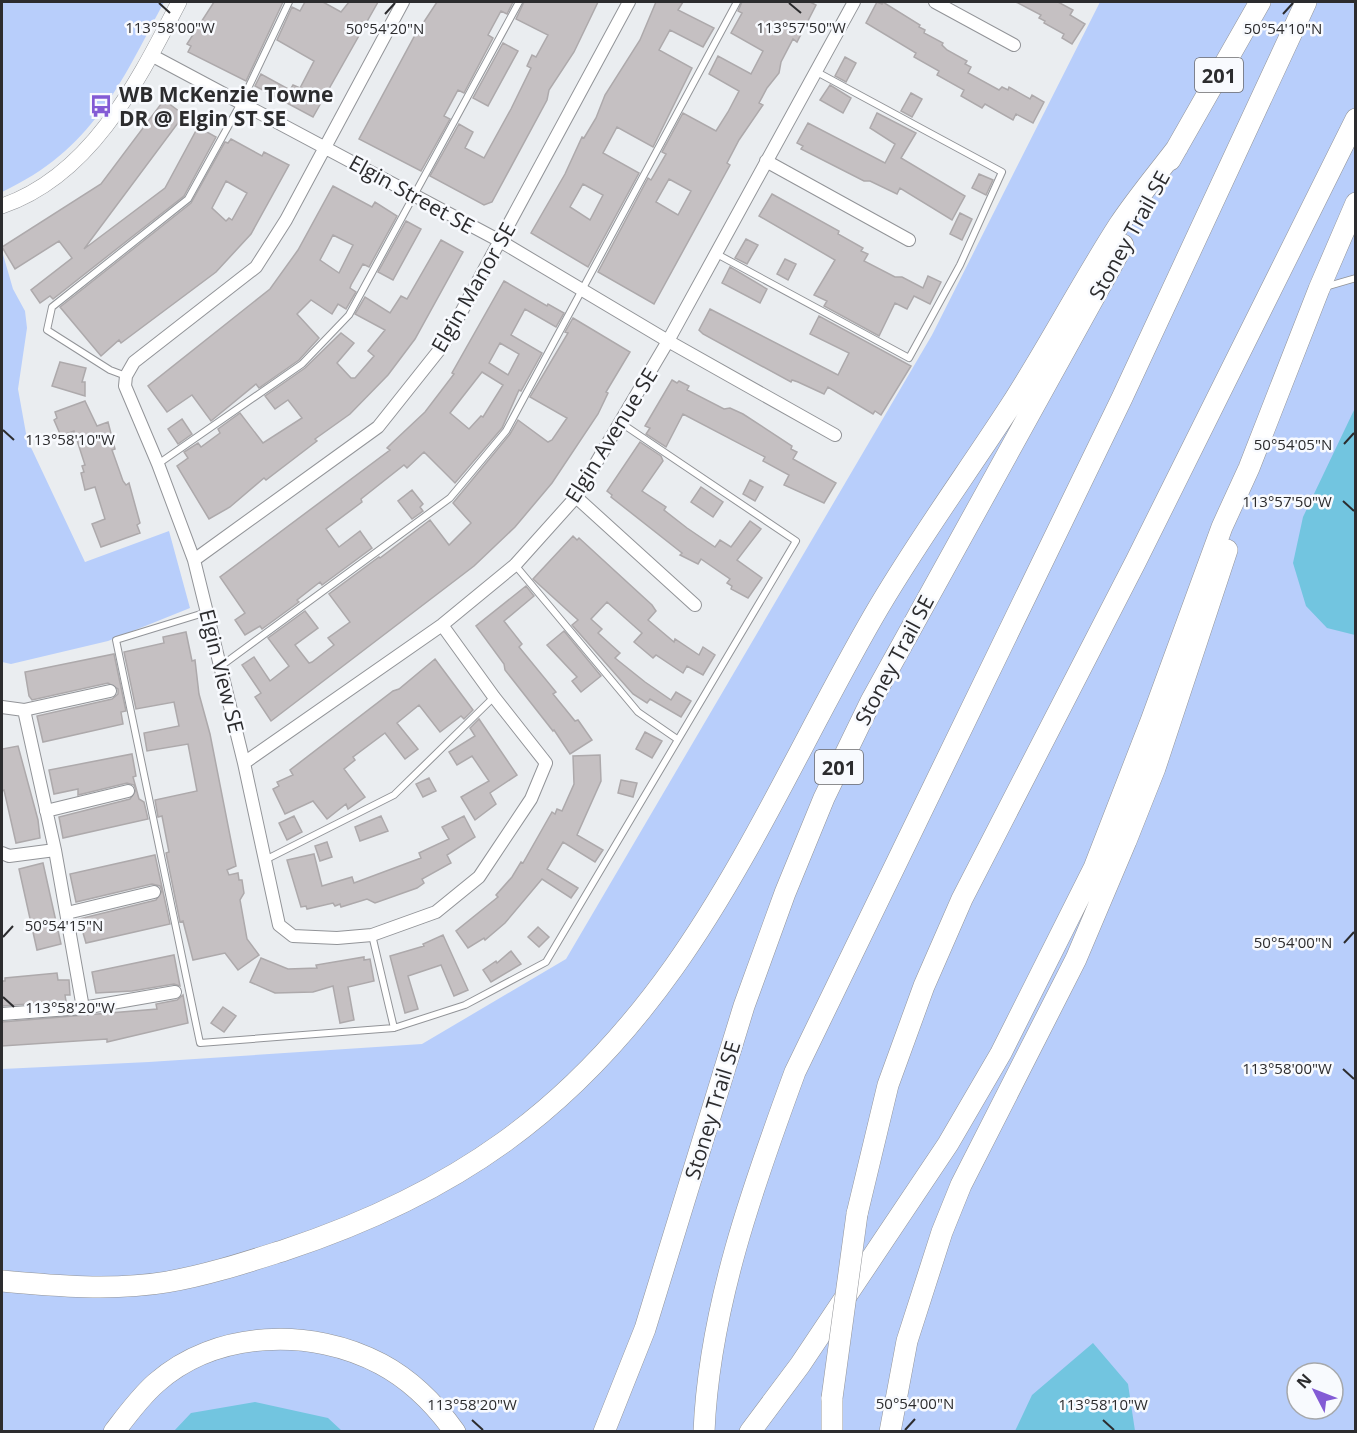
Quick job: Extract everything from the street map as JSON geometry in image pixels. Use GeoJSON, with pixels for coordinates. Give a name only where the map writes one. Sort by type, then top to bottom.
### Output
{"type":"FeatureCollection","features":[{"type":"Feature","properties":{"kind":"highway","name":"Stoney Trail SE"},"geometry":{"type":"LineString","coordinates":[[604,1431],[645,1329],[744,1006],[785,893],[824,798],[876,691],[1260,2]]}},
{"type":"Feature","properties":{"kind":"highway"},"geometry":{"type":"LineString","coordinates":[[704,1427],[714,1352],[737,1243],[764,1157],[795,1072],[1122,398],[1306,2]]}},
{"type":"Feature","properties":{"kind":"highway"},"geometry":{"type":"LineString","coordinates":[[832,1431],[832,1398],[857,1214],[888,1085],[924,987],[962,899],[1141,550],[1356,119]]}},
{"type":"Feature","properties":{"kind":"highway"},"geometry":{"type":"LineString","coordinates":[[2,1281],[95,1287],[165,1282],[230,1268],[343,1231],[402,1204],[458,1173],[524,1129],[572,1087],[625,1031],[675,965],[742,858],[879,606],[1012,404],[1121,222],[1177,148]]}},
{"type":"Feature","properties":{"kind":"highway"},"geometry":{"type":"LineString","coordinates":[[750,1431],[800,1365],[916,1194],[1001,1053],[1094,868],[1222,527],[1249,468],[1318,289],[1356,203]]}},
{"type":"Feature","properties":{"kind":"highway"},"geometry":{"type":"LineString","coordinates":[[890,1431],[907,1341],[942,1232],[962,1185],[1076,959],[1126,841],[1155,768],[1217,586],[1249,468]]}},
{"type":"Feature","properties":{"kind":"highway"},"geometry":{"type":"LineString","coordinates":[[114,1431],[157,1382],[187,1362],[217,1349],[247,1340],[317,1342],[380,1364],[423,1394],[456,1431]]}},
{"type":"Feature","properties":{"kind":"street"},"geometry":{"type":"LineString","coordinates":[[2,206],[75,163],[103,129],[151,56],[179,2]]}},
{"type":"Feature","properties":{"kind":"street"},"geometry":{"type":"LineString","coordinates":[[126,376],[134,362],[256,267],[286,220],[403,2]]}},
{"type":"Feature","properties":{"kind":"street","name":"Elgin Manor SE"},"geometry":{"type":"LineString","coordinates":[[194,560],[378,427],[444,344],[629,2]]}},
{"type":"Feature","properties":{"kind":"street","name":"Elgin Avenue SE"},"geometry":{"type":"LineString","coordinates":[[244,763],[442,625],[515,565],[576,497],[668,341],[854,2]]}},
{"type":"Feature","properties":{"kind":"street"},"geometry":{"type":"LineString","coordinates":[[935,2],[1014,45]]}},
{"type":"Feature","properties":{"kind":"street","name":"Elgin Street SE"},"geometry":{"type":"LineString","coordinates":[[151,56],[500,241],[668,341],[835,435]]}},
{"type":"Feature","properties":{"kind":"street"},"geometry":{"type":"LineString","coordinates":[[765,161],[909,240]]}},
{"type":"Feature","properties":{"kind":"street","name":"Elgin View SE"},"geometry":{"type":"LineString","coordinates":[[126,376],[125,386],[158,464],[194,560],[244,763],[279,925],[293,936],[337,938],[372,935],[436,912],[479,877],[531,799],[546,763],[494,698],[442,625]]}},
{"type":"Feature","properties":{"kind":"street"},"geometry":{"type":"LineString","coordinates":[[576,497],[695,605]]}},
{"type":"Feature","properties":{"kind":"street"},"geometry":{"type":"LineString","coordinates":[[2,707],[24,710],[110,691]]}},
{"type":"Feature","properties":{"kind":"street"},"geometry":{"type":"LineString","coordinates":[[24,710],[55,850],[83,1008]]}},
{"type":"Feature","properties":{"kind":"street"},"geometry":{"type":"LineString","coordinates":[[46,810],[128,791]]}},
{"type":"Feature","properties":{"kind":"street"},"geometry":{"type":"LineString","coordinates":[[2,853],[9,856],[55,850]]}},
{"type":"Feature","properties":{"kind":"street"},"geometry":{"type":"LineString","coordinates":[[67,913],[154,892]]}},
{"type":"Feature","properties":{"kind":"street"},"geometry":{"type":"LineString","coordinates":[[2,1014],[83,1008],[175,992]]}},
{"type":"Feature","properties":{"kind":"lane"},"geometry":{"type":"LineString","coordinates":[[126,376],[110,370],[47,330],[52,307],[188,199],[241,103],[289,2]]}},
{"type":"Feature","properties":{"kind":"lane"},"geometry":{"type":"LineString","coordinates":[[158,464],[302,364],[349,315],[519,2]]}},
{"type":"Feature","properties":{"kind":"lane"},"geometry":{"type":"LineString","coordinates":[[221,666],[450,498],[506,431],[738,2]]}},
{"type":"Feature","properties":{"kind":"lane"},"geometry":{"type":"LineString","coordinates":[[715,253],[909,358],[949,286],[1002,172],[815,71]]}},
{"type":"Feature","properties":{"kind":"lane"},"geometry":{"type":"LineString","coordinates":[[1318,289],[1356,278]]}},
{"type":"Feature","properties":{"kind":"lane"},"geometry":{"type":"LineString","coordinates":[[208,611],[116,640],[200,1043],[394,1028],[465,1005],[546,962],[796,541],[621,423]]}},
{"type":"Feature","properties":{"kind":"lane"},"geometry":{"type":"LineString","coordinates":[[515,565],[638,712],[677,739]]}},
{"type":"Feature","properties":{"kind":"lane"},"geometry":{"type":"LineString","coordinates":[[265,860],[394,795],[494,698]]}},
{"type":"Feature","properties":{"kind":"lane"},"geometry":{"type":"LineString","coordinates":[[372,935],[394,1028]]}},
{"type":"Feature","properties":{"kind":"shaded area"},"geometry":{"type":"Polygon","coordinates":[[[2,2],[164,2],[117,88],[81,135],[59,156],[33,175],[2,192],[2,2]]]}},
{"type":"Feature","properties":{"kind":"shaded area"},"geometry":{"type":"Polygon","coordinates":[[[1100,2],[1355,2],[1355,1431],[2,1431],[2,1069],[422,1044],[566,959],[932,335],[1100,2]]]}},
{"type":"Feature","properties":{"kind":"shaded area"},"geometry":{"type":"Polygon","coordinates":[[[2,251],[13,289],[25,311],[27,328],[18,389],[27,439],[85,562],[169,531],[190,608],[108,641],[11,664],[2,662],[2,251]]]}},
{"type":"Feature","properties":{"kind":"shaded area"},"geometry":{"type":"Polygon","coordinates":[[[1355,408],[1355,635],[1327,628],[1306,606],[1293,563],[1303,517],[1355,408]]]}},
{"type":"Feature","properties":{"kind":"shaded area"},"geometry":{"type":"Polygon","coordinates":[[[1093,1343],[1128,1384],[1135,1431],[1015,1431],[1032,1395],[1093,1343]]]}},
{"type":"Feature","properties":{"kind":"shaded area"},"geometry":{"type":"Polygon","coordinates":[[[255,1402],[328,1418],[342,1431],[174,1431],[191,1413],[255,1402]]]}},
{"type":"Feature","properties":{"kind":"building"},"geometry":{"type":"Polygon","coordinates":[[[214,2],[283,2],[246,81],[188,52],[191,46],[187,44],[214,2]]]}},
{"type":"Feature","properties":{"kind":"building"},"geometry":{"type":"Polygon","coordinates":[[[305,2],[323,2],[341,12],[349,2],[378,2],[313,117],[255,86],[261,74],[290,90],[293,85],[300,88],[314,61],[277,40],[292,7],[300,11],[305,2]]]}},
{"type":"Feature","properties":{"kind":"building"},"geometry":{"type":"Polygon","coordinates":[[[437,2],[513,2],[507,14],[501,11],[488,35],[493,38],[464,93],[458,90],[444,116],[450,119],[421,171],[359,139],[414,37],[437,2]]]}},
{"type":"Feature","properties":{"kind":"building"},"geometry":{"type":"Polygon","coordinates":[[[524,2],[598,2],[574,52],[549,90],[547,100],[492,202],[484,205],[430,176],[459,124],[473,132],[465,148],[484,158],[511,109],[531,68],[527,66],[532,55],[536,57],[548,35],[516,19],[524,2]]]}},
{"type":"Feature","properties":{"kind":"building"},"geometry":{"type":"Polygon","coordinates":[[[656,2],[683,2],[678,10],[714,28],[703,47],[670,30],[659,50],[692,68],[653,147],[617,127],[603,153],[639,173],[588,267],[531,233],[565,174],[582,137],[584,138],[596,118],[605,95],[640,40],[656,2]],[[583,184],[570,207],[590,220],[603,195],[583,184]]]}},
{"type":"Feature","properties":{"kind":"building"},"geometry":{"type":"Polygon","coordinates":[[[742,2],[810,2],[816,5],[797,42],[793,39],[781,62],[779,73],[759,103],[763,105],[739,140],[727,163],[730,165],[654,304],[598,272],[648,178],[651,180],[666,154],[662,152],[683,113],[716,131],[728,112],[739,91],[709,74],[718,56],[751,74],[763,51],[731,33],[742,13],[738,11],[742,2]],[[669,179],[656,202],[678,215],[691,191],[669,179]]]}},
{"type":"Feature","properties":{"kind":"building"},"geometry":{"type":"Polygon","coordinates":[[[877,2],[882,4],[883,2],[920,25],[919,27],[925,30],[924,33],[943,43],[942,45],[947,50],[967,61],[965,64],[971,67],[968,73],[999,90],[1002,87],[1008,90],[1009,87],[1030,99],[1032,95],[1044,102],[1033,123],[1016,114],[1013,120],[985,104],[982,108],[961,96],[964,90],[937,75],[939,71],[914,57],[916,53],[866,23],[877,2]]]}},
{"type":"Feature","properties":{"kind":"building"},"geometry":{"type":"Polygon","coordinates":[[[1016,2],[1058,2],[1073,10],[1070,15],[1085,24],[1072,44],[1062,38],[1064,34],[1044,23],[1045,21],[1039,18],[1041,15],[1016,2]]]}},
{"type":"Feature","properties":{"kind":"building"},"geometry":{"type":"Polygon","coordinates":[[[503,43],[518,51],[488,106],[473,98],[503,43]]]}},
{"type":"Feature","properties":{"kind":"building"},"geometry":{"type":"Polygon","coordinates":[[[845,57],[856,63],[846,82],[835,76],[845,57]]]}},
{"type":"Feature","properties":{"kind":"building"},"geometry":{"type":"Polygon","coordinates":[[[830,85],[851,98],[843,113],[820,100],[830,85]]]}},
{"type":"Feature","properties":{"kind":"building"},"geometry":{"type":"Polygon","coordinates":[[[911,93],[922,99],[912,117],[901,111],[911,93]]]}},
{"type":"Feature","properties":{"kind":"building"},"geometry":{"type":"Polygon","coordinates":[[[164,100],[184,115],[84,249],[165,188],[198,127],[216,137],[184,196],[53,299],[50,296],[40,303],[31,290],[72,258],[59,241],[15,269],[2,247],[101,184],[164,100]]]}},
{"type":"Feature","properties":{"kind":"building"},"geometry":{"type":"Polygon","coordinates":[[[877,113],[916,133],[901,158],[965,196],[952,220],[900,188],[897,194],[870,181],[864,181],[801,149],[803,146],[797,143],[808,123],[885,163],[895,144],[870,128],[877,113]]]}},
{"type":"Feature","properties":{"kind":"building"},"geometry":{"type":"Polygon","coordinates":[[[231,139],[262,156],[264,152],[289,165],[251,234],[216,272],[121,343],[119,340],[101,356],[60,307],[191,203],[225,142],[228,143],[231,139]],[[226,181],[212,208],[226,221],[229,218],[232,220],[247,193],[226,181]]]}},
{"type":"Feature","properties":{"kind":"building"},"geometry":{"type":"Polygon","coordinates":[[[979,174],[993,180],[986,195],[972,188],[979,174]]]}},
{"type":"Feature","properties":{"kind":"building"},"geometry":{"type":"Polygon","coordinates":[[[333,186],[372,207],[375,202],[397,216],[369,267],[363,264],[351,285],[350,288],[356,292],[346,309],[338,304],[332,314],[311,300],[297,314],[319,338],[299,360],[259,388],[256,384],[211,421],[192,395],[167,412],[148,386],[270,289],[298,250],[333,186]],[[333,235],[320,260],[339,273],[353,245],[333,235]]]}},
{"type":"Feature","properties":{"kind":"building"},"geometry":{"type":"Polygon","coordinates":[[[772,194],[839,231],[838,234],[863,248],[861,251],[868,254],[864,261],[923,288],[928,276],[941,282],[930,304],[914,296],[907,309],[895,303],[879,336],[824,306],[827,301],[814,295],[835,260],[759,216],[772,194]]]}},
{"type":"Feature","properties":{"kind":"building"},"geometry":{"type":"Polygon","coordinates":[[[960,213],[972,219],[962,240],[950,234],[960,213]]]}},
{"type":"Feature","properties":{"kind":"building"},"geometry":{"type":"Polygon","coordinates":[[[406,221],[421,229],[393,280],[378,272],[406,221]]]}},
{"type":"Feature","properties":{"kind":"building"},"geometry":{"type":"Polygon","coordinates":[[[746,239],[758,245],[747,264],[735,258],[746,239]]]}},
{"type":"Feature","properties":{"kind":"building"},"geometry":{"type":"Polygon","coordinates":[[[441,240],[463,252],[415,339],[388,375],[350,414],[315,439],[317,441],[266,480],[264,478],[230,507],[209,519],[177,466],[188,458],[184,452],[198,443],[201,447],[220,433],[218,429],[240,413],[263,443],[302,418],[288,400],[275,409],[265,396],[305,368],[341,333],[354,343],[337,363],[351,378],[355,378],[374,356],[368,351],[385,330],[355,314],[365,297],[390,313],[401,296],[407,299],[441,240]]]}},
{"type":"Feature","properties":{"kind":"building"},"geometry":{"type":"Polygon","coordinates":[[[785,259],[796,264],[788,280],[777,274],[785,259]]]}},
{"type":"Feature","properties":{"kind":"building"},"geometry":{"type":"Polygon","coordinates":[[[730,267],[767,289],[760,303],[722,283],[730,267]]]}},
{"type":"Feature","properties":{"kind":"building"},"geometry":{"type":"Polygon","coordinates":[[[504,281],[547,306],[548,304],[564,313],[556,327],[525,309],[511,335],[542,353],[521,391],[519,390],[502,428],[455,483],[424,452],[407,468],[404,465],[361,499],[362,502],[326,529],[339,547],[360,531],[372,548],[322,585],[320,582],[297,600],[299,602],[262,629],[260,626],[245,635],[235,620],[245,613],[220,577],[390,450],[387,448],[425,412],[454,374],[452,373],[504,281]],[[500,343],[489,363],[508,375],[519,354],[500,343]],[[482,372],[450,413],[469,429],[481,416],[483,417],[503,385],[482,372]]]}},
{"type":"Feature","properties":{"kind":"building"},"geometry":{"type":"Polygon","coordinates":[[[710,309],[838,375],[849,353],[810,334],[819,316],[911,366],[881,415],[875,411],[873,414],[828,387],[824,394],[798,382],[792,380],[791,382],[703,334],[699,330],[710,309]]]}},
{"type":"Feature","properties":{"kind":"building"},"geometry":{"type":"Polygon","coordinates":[[[573,318],[630,352],[606,392],[608,393],[598,414],[552,483],[515,527],[474,566],[271,721],[255,697],[261,693],[242,665],[254,657],[270,681],[289,666],[268,638],[305,611],[318,628],[295,645],[309,663],[312,662],[334,645],[328,638],[350,622],[329,594],[430,520],[449,545],[471,523],[453,503],[510,434],[518,420],[548,442],[552,440],[567,418],[530,397],[568,333],[565,332],[573,318]]]}},
{"type":"Feature","properties":{"kind":"building"},"geometry":{"type":"Polygon","coordinates":[[[60,362],[86,368],[82,382],[85,382],[85,396],[52,386],[60,362]]]}},
{"type":"Feature","properties":{"kind":"building"},"geometry":{"type":"Polygon","coordinates":[[[672,380],[689,386],[687,390],[724,409],[730,408],[743,414],[792,446],[791,449],[797,452],[793,459],[836,483],[824,503],[784,485],[789,475],[763,461],[765,457],[683,414],[666,447],[646,434],[650,428],[645,426],[672,380]]]}},
{"type":"Feature","properties":{"kind":"building"},"geometry":{"type":"Polygon","coordinates":[[[85,401],[97,426],[108,422],[115,449],[112,450],[123,481],[126,485],[129,483],[140,523],[137,525],[140,533],[101,547],[92,524],[105,519],[95,487],[85,490],[81,473],[84,472],[82,466],[85,465],[74,431],[61,436],[54,420],[57,418],[55,412],[85,401]]]}},
{"type":"Feature","properties":{"kind":"building"},"geometry":{"type":"Polygon","coordinates":[[[182,419],[192,434],[178,444],[168,429],[182,419]]]}},
{"type":"Feature","properties":{"kind":"building"},"geometry":{"type":"Polygon","coordinates":[[[640,442],[661,456],[663,461],[642,491],[666,507],[664,510],[687,528],[715,547],[720,540],[731,547],[750,521],[761,529],[737,560],[762,578],[748,598],[731,589],[732,586],[727,583],[730,579],[701,559],[698,564],[680,555],[682,553],[611,497],[612,495],[607,491],[640,442]]]}},
{"type":"Feature","properties":{"kind":"building"},"geometry":{"type":"Polygon","coordinates":[[[750,480],[763,487],[755,501],[743,494],[750,480]]]}},
{"type":"Feature","properties":{"kind":"building"},"geometry":{"type":"Polygon","coordinates":[[[701,487],[723,502],[713,517],[691,502],[701,487]]]}},
{"type":"Feature","properties":{"kind":"building"},"geometry":{"type":"Polygon","coordinates":[[[412,490],[423,504],[420,507],[423,511],[412,519],[398,501],[412,490]]]}},
{"type":"Feature","properties":{"kind":"building"},"geometry":{"type":"Polygon","coordinates":[[[573,536],[577,540],[579,538],[652,605],[656,611],[648,620],[674,642],[675,639],[699,655],[703,647],[715,655],[703,675],[687,666],[683,673],[656,655],[653,658],[634,642],[642,633],[607,602],[591,619],[602,629],[598,633],[620,653],[615,658],[671,700],[676,692],[691,701],[681,717],[650,699],[647,703],[633,694],[572,625],[578,620],[533,579],[573,536]]]}},
{"type":"Feature","properties":{"kind":"building"},"geometry":{"type":"Polygon","coordinates":[[[526,586],[534,596],[504,621],[522,644],[519,647],[556,692],[553,694],[575,721],[578,720],[592,740],[570,754],[554,730],[505,670],[504,664],[476,626],[526,586]]]}},
{"type":"Feature","properties":{"kind":"building"},"geometry":{"type":"Polygon","coordinates":[[[564,631],[601,676],[581,692],[572,681],[577,677],[547,645],[564,631]]]}},
{"type":"Feature","properties":{"kind":"building"},"geometry":{"type":"Polygon","coordinates":[[[186,632],[192,661],[195,660],[199,694],[210,734],[236,866],[227,870],[229,875],[238,873],[239,880],[242,880],[244,893],[240,900],[247,939],[259,955],[238,970],[225,953],[193,960],[183,921],[180,922],[166,853],[169,852],[162,816],[158,817],[155,800],[197,791],[188,744],[147,751],[144,733],[179,726],[174,702],[136,709],[124,652],[164,643],[163,637],[186,632]]]}},
{"type":"Feature","properties":{"kind":"building"},"geometry":{"type":"Polygon","coordinates":[[[114,654],[126,711],[121,712],[123,724],[43,742],[37,716],[112,699],[118,694],[118,689],[108,683],[32,700],[29,696],[25,672],[114,654]]]}},
{"type":"Feature","properties":{"kind":"building"},"geometry":{"type":"Polygon","coordinates":[[[435,659],[473,710],[464,719],[461,716],[440,732],[419,705],[397,723],[418,749],[405,759],[385,733],[353,757],[355,760],[344,769],[365,797],[348,809],[346,804],[327,819],[313,801],[285,814],[273,789],[279,786],[277,782],[293,775],[290,770],[393,691],[399,689],[435,659]]]}},
{"type":"Feature","properties":{"kind":"building"},"geometry":{"type":"Polygon","coordinates":[[[479,719],[517,775],[490,793],[496,804],[475,820],[461,797],[489,781],[472,756],[457,765],[449,752],[475,736],[470,728],[479,719]]]}},
{"type":"Feature","properties":{"kind":"building"},"geometry":{"type":"Polygon","coordinates":[[[645,732],[662,741],[652,758],[636,749],[645,732]]]}},
{"type":"Feature","properties":{"kind":"building"},"geometry":{"type":"Polygon","coordinates":[[[18,746],[38,820],[40,838],[16,843],[4,790],[2,791],[2,749],[18,746]]]}},
{"type":"Feature","properties":{"kind":"building"},"geometry":{"type":"Polygon","coordinates":[[[132,754],[136,776],[133,777],[139,799],[144,802],[148,819],[63,838],[59,817],[130,799],[136,790],[134,785],[127,783],[78,795],[78,789],[54,794],[49,770],[132,754]]]}},
{"type":"Feature","properties":{"kind":"building"},"geometry":{"type":"Polygon","coordinates":[[[600,755],[601,781],[577,835],[603,850],[595,862],[563,842],[547,869],[578,888],[571,898],[542,879],[505,923],[485,940],[484,938],[468,948],[456,931],[498,897],[496,895],[512,877],[521,862],[523,863],[552,812],[555,814],[557,809],[562,811],[574,784],[573,756],[600,755]]]}},
{"type":"Feature","properties":{"kind":"building"},"geometry":{"type":"Polygon","coordinates":[[[429,778],[436,791],[423,797],[416,784],[429,778]]]}},
{"type":"Feature","properties":{"kind":"building"},"geometry":{"type":"Polygon","coordinates":[[[621,780],[637,783],[633,797],[618,793],[621,780]]]}},
{"type":"Feature","properties":{"kind":"building"},"geometry":{"type":"Polygon","coordinates":[[[294,816],[302,832],[287,840],[279,823],[294,816]]]}},
{"type":"Feature","properties":{"kind":"building"},"geometry":{"type":"Polygon","coordinates":[[[381,816],[388,831],[360,841],[355,827],[381,816]]]}},
{"type":"Feature","properties":{"kind":"building"},"geometry":{"type":"Polygon","coordinates":[[[464,816],[475,837],[447,855],[451,863],[422,879],[424,883],[417,888],[375,903],[367,899],[341,907],[340,904],[335,906],[333,903],[307,909],[306,906],[301,907],[287,860],[314,854],[322,886],[352,877],[354,883],[421,858],[419,853],[449,839],[442,827],[464,816]]]}},
{"type":"Feature","properties":{"kind":"building"},"geometry":{"type":"Polygon","coordinates":[[[327,842],[332,857],[320,861],[315,846],[327,842]]]}},
{"type":"Feature","properties":{"kind":"building"},"geometry":{"type":"Polygon","coordinates":[[[155,855],[170,924],[86,943],[79,919],[156,900],[162,891],[160,886],[152,884],[76,902],[70,874],[155,855]]]}},
{"type":"Feature","properties":{"kind":"building"},"geometry":{"type":"Polygon","coordinates":[[[43,863],[61,944],[37,950],[19,869],[43,863]]]}},
{"type":"Feature","properties":{"kind":"building"},"geometry":{"type":"Polygon","coordinates":[[[538,927],[549,937],[539,947],[528,937],[538,927]]]}},
{"type":"Feature","properties":{"kind":"building"},"geometry":{"type":"Polygon","coordinates":[[[443,935],[468,990],[454,996],[441,965],[408,976],[418,1009],[405,1013],[390,956],[424,946],[423,944],[443,935]]]}},
{"type":"Feature","properties":{"kind":"building"},"geometry":{"type":"Polygon","coordinates":[[[511,951],[521,964],[491,982],[483,970],[496,961],[497,963],[511,951]]]}},
{"type":"Feature","properties":{"kind":"building"},"geometry":{"type":"Polygon","coordinates":[[[174,955],[180,986],[174,984],[132,991],[96,993],[92,972],[174,955]]]}},
{"type":"Feature","properties":{"kind":"building"},"geometry":{"type":"Polygon","coordinates":[[[364,957],[364,960],[370,959],[374,981],[348,987],[354,1020],[340,1023],[333,986],[313,992],[275,993],[250,982],[261,958],[288,969],[317,968],[316,965],[364,957]]]}},
{"type":"Feature","properties":{"kind":"building"},"geometry":{"type":"Polygon","coordinates":[[[57,973],[58,980],[69,980],[70,995],[65,995],[66,1001],[2,1006],[2,981],[5,981],[5,978],[57,973]]]}},
{"type":"Feature","properties":{"kind":"building"},"geometry":{"type":"Polygon","coordinates":[[[183,995],[188,1023],[107,1042],[107,1039],[2,1046],[2,1022],[157,1009],[156,1004],[177,1000],[183,995]]]}},
{"type":"Feature","properties":{"kind":"building"},"geometry":{"type":"Polygon","coordinates":[[[223,1007],[236,1016],[224,1032],[211,1023],[223,1007]]]}},
{"type":"Feature","properties":{"kind":"place","name":"WB McKenzie Towne DR @ Elgin ST SE"},"geometry":{"type":"Point","coordinates":[101,106]}}]}
